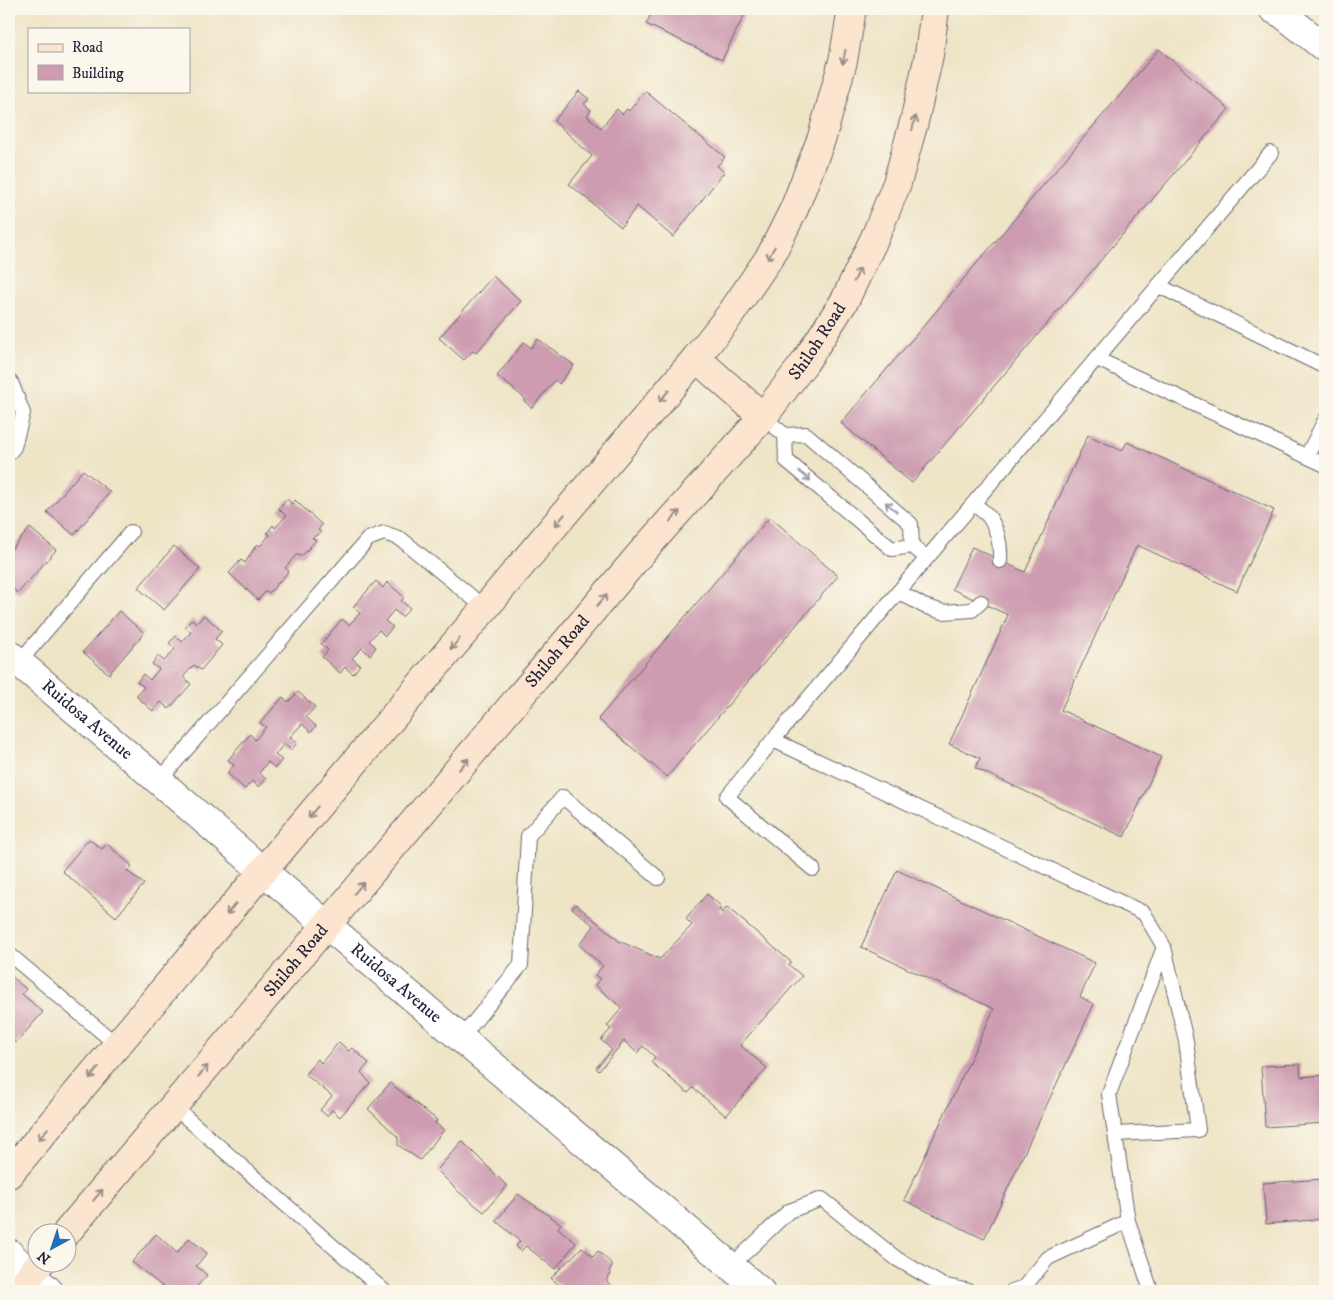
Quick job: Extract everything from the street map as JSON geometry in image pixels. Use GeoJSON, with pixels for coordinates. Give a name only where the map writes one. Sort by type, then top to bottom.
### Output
{"type":"FeatureCollection","features":[{"type":"Feature","properties":{"kind":"main road"},"geometry":{"type":"LineString","coordinates":[[9,1174],[696,358],[730,315],[771,255],[794,209],[822,137],[843,61],[852,9]]}},
{"type":"Feature","properties":{"kind":"main road","name":"Shiloh Road"},"geometry":{"type":"LineString","coordinates":[[75,1222],[642,552],[763,417],[805,362],[840,308],[876,235],[897,183],[914,122],[929,55],[935,9]]}},
{"type":"Feature","properties":{"kind":"main road"},"geometry":{"type":"LineString","coordinates":[[696,358],[763,417]]}},
{"type":"Feature","properties":{"kind":"street"},"geometry":{"type":"LineString","coordinates":[[1273,9],[1323,42]]}},
{"type":"Feature","properties":{"kind":"street","name":"Ruidosa Avenue"},"geometry":{"type":"LineString","coordinates":[[14,658],[760,1291]]}},
{"type":"Feature","properties":{"kind":"street"},"geometry":{"type":"LineString","coordinates":[[9,1253],[34,1280]]}},
{"type":"Feature","properties":{"kind":"lane"},"geometry":{"type":"LineString","coordinates":[[812,870],[727,797],[773,740],[1270,153]]}},
{"type":"Feature","properties":{"kind":"lane"},"geometry":{"type":"LineString","coordinates":[[1159,286],[1325,367]]}},
{"type":"Feature","properties":{"kind":"lane"},"geometry":{"type":"LineString","coordinates":[[1097,359],[1325,465]]}},
{"type":"Feature","properties":{"kind":"lane"},"geometry":{"type":"LineString","coordinates":[[9,380],[23,413],[14,447],[9,453]]}},
{"type":"Feature","properties":{"kind":"lane"},"geometry":{"type":"LineString","coordinates":[[763,417],[785,436],[806,434],[911,524],[912,546]]}},
{"type":"Feature","properties":{"kind":"lane"},"geometry":{"type":"LineString","coordinates":[[1308,456],[1325,420]]}},
{"type":"Feature","properties":{"kind":"lane"},"geometry":{"type":"LineString","coordinates":[[785,436],[786,460],[892,549],[912,546],[927,558]]}},
{"type":"Feature","properties":{"kind":"lane"},"geometry":{"type":"LineString","coordinates":[[974,504],[989,517],[998,535],[1000,561]]}},
{"type":"Feature","properties":{"kind":"lane"},"geometry":{"type":"LineString","coordinates":[[14,658],[131,532]]}},
{"type":"Feature","properties":{"kind":"lane"},"geometry":{"type":"LineString","coordinates":[[159,781],[368,539],[384,533],[401,539],[485,608]]}},
{"type":"Feature","properties":{"kind":"lane"},"geometry":{"type":"LineString","coordinates":[[899,592],[924,606],[943,612],[972,610],[981,602]]}},
{"type":"Feature","properties":{"kind":"lane"},"geometry":{"type":"LineString","coordinates":[[773,740],[1144,914],[1164,947],[1186,1041],[1198,1130],[1115,1134]]}},
{"type":"Feature","properties":{"kind":"lane"},"geometry":{"type":"LineString","coordinates":[[461,1038],[521,965],[528,836],[563,797],[658,878]]}},
{"type":"Feature","properties":{"kind":"lane"},"geometry":{"type":"LineString","coordinates":[[1151,1291],[1128,1221],[1109,1094],[1164,947]]}},
{"type":"Feature","properties":{"kind":"lane"},"geometry":{"type":"LineString","coordinates":[[9,954],[117,1045]]}},
{"type":"Feature","properties":{"kind":"lane"},"geometry":{"type":"LineString","coordinates":[[174,1106],[384,1291]]}},
{"type":"Feature","properties":{"kind":"lane"},"geometry":{"type":"LineString","coordinates":[[731,1266],[789,1211],[822,1199],[897,1259],[943,1288],[969,1291]]}},
{"type":"Feature","properties":{"kind":"lane"},"geometry":{"type":"LineString","coordinates":[[1021,1290],[1048,1258],[1128,1221]]}},
{"type":"Feature","properties":{"kind":"building"},"geometry":{"type":"Polygon","coordinates":[[[654,9],[747,9],[722,60],[646,24],[654,9]]]}},
{"type":"Feature","properties":{"kind":"building"},"geometry":{"type":"Polygon","coordinates":[[[1159,49],[1229,109],[912,483],[841,423],[1159,49]]]}},
{"type":"Feature","properties":{"kind":"building"},"geometry":{"type":"Polygon","coordinates":[[[579,91],[589,99],[584,104],[591,110],[587,116],[601,128],[617,109],[622,114],[627,109],[629,111],[645,91],[725,157],[717,166],[724,172],[673,237],[637,206],[621,227],[569,184],[592,156],[554,121],[579,91]]]}},
{"type":"Feature","properties":{"kind":"building"},"geometry":{"type":"Polygon","coordinates":[[[493,276],[521,301],[476,353],[473,351],[464,360],[439,338],[493,276]]]}},
{"type":"Feature","properties":{"kind":"building"},"geometry":{"type":"Polygon","coordinates":[[[538,339],[574,365],[559,384],[555,380],[532,408],[524,401],[526,399],[497,376],[524,342],[531,348],[538,339]]]}},
{"type":"Feature","properties":{"kind":"building"},"geometry":{"type":"Polygon","coordinates":[[[1088,435],[1122,451],[1127,442],[1274,510],[1237,591],[1137,545],[1061,710],[1161,757],[1124,837],[975,768],[980,758],[949,744],[1008,615],[952,589],[972,547],[1025,572],[1088,435]]]}},
{"type":"Feature","properties":{"kind":"building"},"geometry":{"type":"Polygon","coordinates":[[[83,470],[110,492],[74,535],[47,512],[83,470]]]}},
{"type":"Feature","properties":{"kind":"building"},"geometry":{"type":"Polygon","coordinates":[[[287,499],[292,504],[295,500],[322,525],[318,530],[321,532],[312,538],[316,540],[302,556],[296,555],[285,568],[289,571],[269,593],[266,591],[258,600],[229,573],[241,560],[245,563],[257,544],[260,546],[270,535],[267,533],[273,525],[275,528],[286,516],[279,509],[287,499]]]}},
{"type":"Feature","properties":{"kind":"building"},"geometry":{"type":"Polygon","coordinates":[[[770,517],[838,576],[667,777],[598,719],[770,517]]]}},
{"type":"Feature","properties":{"kind":"building"},"geometry":{"type":"Polygon","coordinates":[[[30,528],[56,550],[18,593],[9,585],[9,552],[30,528]]]}},
{"type":"Feature","properties":{"kind":"building"},"geometry":{"type":"Polygon","coordinates":[[[174,546],[200,569],[164,610],[138,588],[174,546]]]}},
{"type":"Feature","properties":{"kind":"building"},"geometry":{"type":"Polygon","coordinates":[[[376,581],[383,588],[387,582],[404,597],[401,601],[410,608],[402,617],[394,610],[385,621],[393,627],[385,636],[379,630],[369,641],[376,647],[370,655],[362,648],[352,658],[360,665],[353,674],[345,667],[340,673],[322,657],[328,650],[321,644],[342,619],[349,625],[360,613],[353,607],[376,581]]]}},
{"type":"Feature","properties":{"kind":"building"},"geometry":{"type":"Polygon","coordinates":[[[119,611],[144,633],[109,674],[83,652],[119,611]]]}},
{"type":"Feature","properties":{"kind":"building"},"geometry":{"type":"Polygon","coordinates":[[[204,615],[222,631],[215,639],[222,645],[201,670],[194,665],[183,677],[191,684],[169,709],[161,702],[153,711],[136,696],[144,687],[137,682],[143,674],[150,680],[159,669],[152,664],[158,656],[164,661],[175,649],[169,643],[176,636],[182,642],[191,632],[185,627],[192,619],[197,623],[204,615]]]}},
{"type":"Feature","properties":{"kind":"building"},"geometry":{"type":"Polygon","coordinates":[[[298,692],[315,707],[306,717],[316,726],[311,732],[302,724],[290,737],[297,743],[291,750],[284,744],[275,755],[282,760],[275,768],[268,762],[259,773],[266,779],[259,787],[252,781],[245,789],[227,773],[234,765],[228,760],[250,734],[255,740],[266,727],[260,723],[283,697],[288,702],[298,692]]]}},
{"type":"Feature","properties":{"kind":"building"},"geometry":{"type":"Polygon","coordinates":[[[89,839],[102,849],[107,844],[132,866],[127,871],[144,884],[116,917],[62,871],[89,839]]]}},
{"type":"Feature","properties":{"kind":"building"},"geometry":{"type":"Polygon","coordinates":[[[897,870],[1095,963],[1080,997],[1094,1004],[984,1239],[904,1200],[994,1009],[861,947],[897,870]]]}},
{"type":"Feature","properties":{"kind":"building"},"geometry":{"type":"Polygon","coordinates":[[[707,894],[722,907],[719,910],[722,913],[727,907],[791,962],[789,965],[802,976],[740,1045],[767,1068],[726,1116],[693,1088],[688,1093],[651,1062],[655,1057],[643,1046],[637,1053],[624,1041],[599,1071],[596,1068],[612,1050],[601,1040],[611,1029],[607,1026],[622,1008],[595,985],[600,979],[595,975],[603,966],[579,945],[594,926],[572,908],[576,904],[619,941],[660,959],[692,925],[686,919],[707,894]]]}},
{"type":"Feature","properties":{"kind":"building"},"geometry":{"type":"Polygon","coordinates":[[[9,974],[26,989],[22,994],[43,1012],[16,1043],[9,1037],[9,974]]]}},
{"type":"Feature","properties":{"kind":"building"},"geometry":{"type":"Polygon","coordinates":[[[339,1042],[349,1051],[352,1048],[369,1063],[361,1072],[370,1083],[340,1117],[332,1110],[327,1116],[320,1110],[332,1096],[305,1074],[318,1059],[321,1063],[339,1042]]]}},
{"type":"Feature","properties":{"kind":"building"},"geometry":{"type":"Polygon","coordinates":[[[1300,1064],[1301,1077],[1325,1075],[1325,1123],[1265,1127],[1261,1066],[1300,1064]]]}},
{"type":"Feature","properties":{"kind":"building"},"geometry":{"type":"Polygon","coordinates":[[[390,1083],[437,1120],[435,1123],[444,1130],[420,1160],[398,1145],[398,1137],[368,1109],[390,1083]]]}},
{"type":"Feature","properties":{"kind":"building"},"geometry":{"type":"Polygon","coordinates":[[[462,1141],[507,1186],[484,1212],[460,1193],[437,1170],[462,1141]]]}},
{"type":"Feature","properties":{"kind":"building"},"geometry":{"type":"Polygon","coordinates":[[[1325,1179],[1325,1219],[1266,1224],[1263,1183],[1325,1179]]]}},
{"type":"Feature","properties":{"kind":"building"},"geometry":{"type":"Polygon","coordinates":[[[518,1194],[561,1224],[558,1228],[576,1243],[555,1269],[526,1246],[521,1251],[516,1246],[520,1241],[496,1221],[518,1194]]]}},
{"type":"Feature","properties":{"kind":"building"},"geometry":{"type":"Polygon","coordinates":[[[156,1234],[177,1253],[189,1238],[207,1253],[196,1266],[207,1275],[193,1291],[168,1291],[132,1262],[156,1234]]]}},
{"type":"Feature","properties":{"kind":"building"},"geometry":{"type":"Polygon","coordinates":[[[582,1247],[593,1257],[598,1251],[613,1265],[609,1271],[611,1274],[606,1281],[613,1287],[609,1291],[566,1291],[551,1278],[582,1247]]]}}]}
